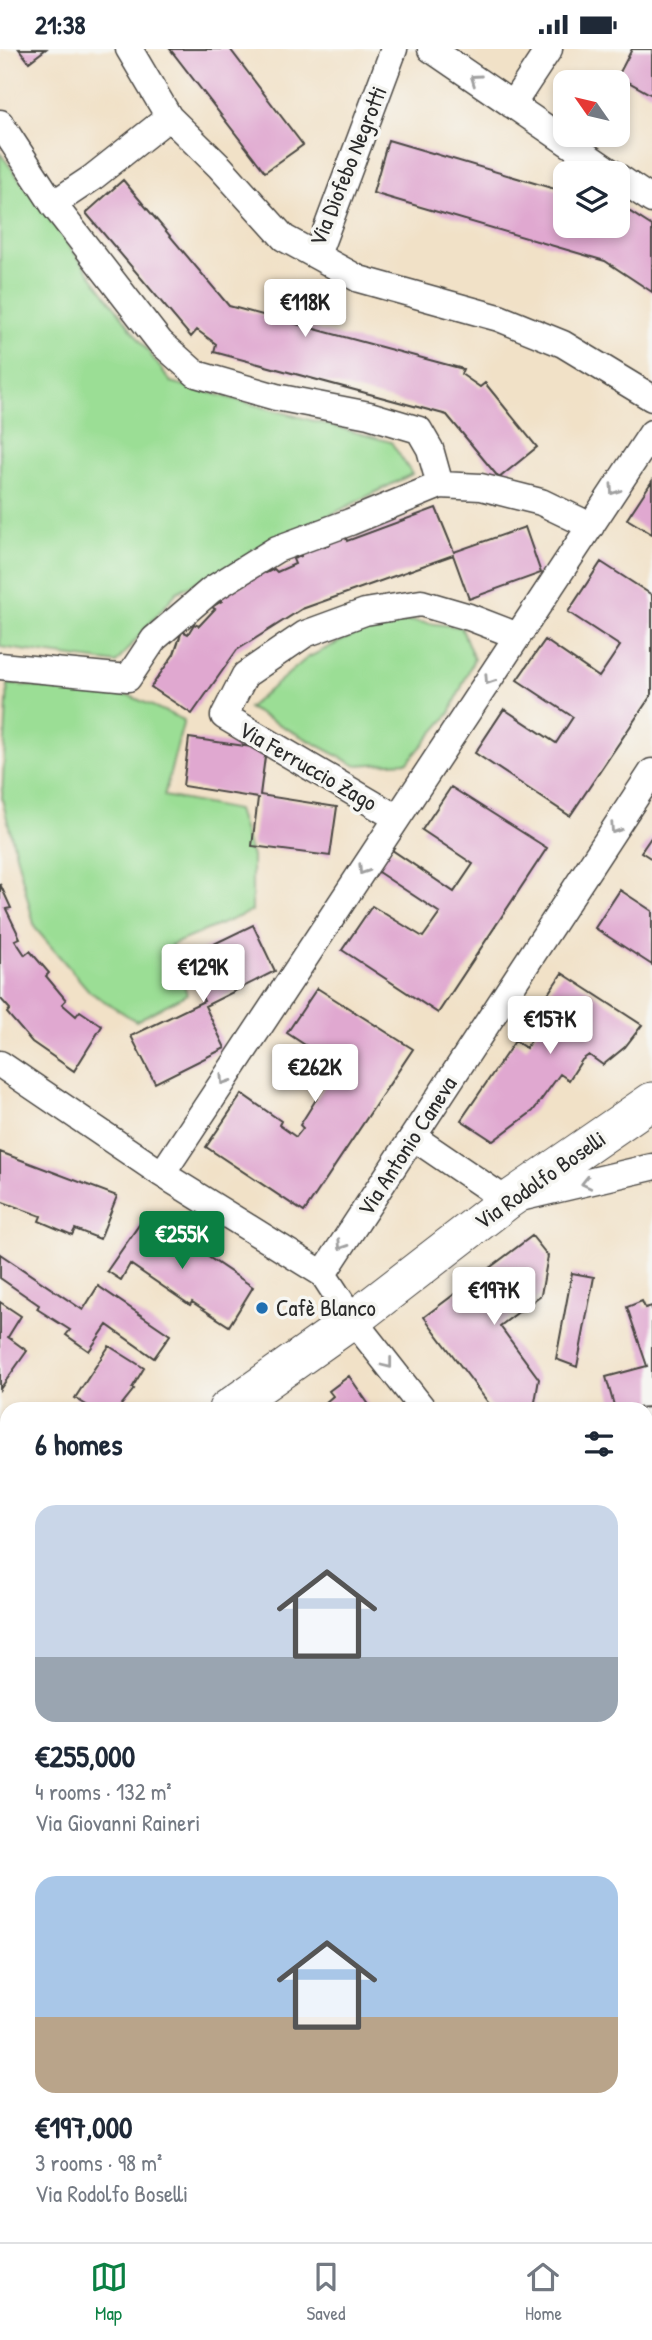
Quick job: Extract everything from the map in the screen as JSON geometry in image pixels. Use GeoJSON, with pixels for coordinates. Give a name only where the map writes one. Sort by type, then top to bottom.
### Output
{"type":"FeatureCollection","features":[{"type":"Feature","properties":{"kind":"street","name":"Via Diofebo Negrotti"},"geometry":{"type":"LineString","coordinates":[[129,49],[169,117],[220,167],[285,238],[317,255],[394,49]]}},
{"type":"Feature","properties":{"kind":"street"},"geometry":{"type":"LineString","coordinates":[[431,49],[595,161]]}},
{"type":"Feature","properties":{"kind":"street"},"geometry":{"type":"LineString","coordinates":[[513,105],[549,49]]}},
{"type":"Feature","properties":{"kind":"street"},"geometry":{"type":"LineString","coordinates":[[53,204],[92,178],[169,117]]}},
{"type":"Feature","properties":{"kind":"street"},"geometry":{"type":"LineString","coordinates":[[0,123],[53,204],[160,342],[196,374],[276,397],[369,415],[419,430],[430,449],[440,485]]}},
{"type":"Feature","properties":{"kind":"street"},"geometry":{"type":"LineString","coordinates":[[630,185],[652,200]]}},
{"type":"Feature","properties":{"kind":"street"},"geometry":{"type":"LineString","coordinates":[[317,255],[359,279],[499,319],[563,344],[652,398]]}},
{"type":"Feature","properties":{"kind":"street","name":"Via Ferruccio Zago"},"geometry":{"type":"LineString","coordinates":[[162,1174],[652,433]]}},
{"type":"Feature","properties":{"kind":"street"},"geometry":{"type":"LineString","coordinates":[[0,666],[128,678],[154,639],[211,590],[233,576],[277,549],[440,485],[481,487],[541,502],[591,526]]}},
{"type":"Feature","properties":{"kind":"street","name":"Via Ferruccio Zago"},"geometry":{"type":"LineString","coordinates":[[397,818],[223,716],[246,675],[305,634],[365,612],[421,603],[469,617],[518,636]]}},
{"type":"Feature","properties":{"kind":"street","name":"Via Antonio Caneva"},"geometry":{"type":"LineString","coordinates":[[323,1274],[652,772]]}},
{"type":"Feature","properties":{"kind":"street"},"geometry":{"type":"LineString","coordinates":[[0,1064],[162,1174],[323,1274],[353,1320],[418,1402]]}},
{"type":"Feature","properties":{"kind":"street","name":"Via Rodolfo Boselli"},"geometry":{"type":"LineString","coordinates":[[237,1402],[353,1320],[507,1201],[652,1101]]}},
{"type":"Feature","properties":{"kind":"street"},"geometry":{"type":"LineString","coordinates":[[413,1137],[507,1201],[652,1167]]}},
{"type":"Feature","properties":{"kind":"green space"},"geometry":{"type":"Polygon","coordinates":[[[0,153],[171,382],[391,442],[412,474],[177,592],[116,663],[0,647],[0,153]]]}},
{"type":"Feature","properties":{"kind":"green space"},"geometry":{"type":"Polygon","coordinates":[[[410,621],[461,627],[474,659],[450,713],[408,762],[355,765],[248,708],[307,658],[367,628],[410,621]]]}},
{"type":"Feature","properties":{"kind":"green space"},"geometry":{"type":"Polygon","coordinates":[[[8,684],[130,696],[184,720],[164,796],[237,810],[252,857],[252,911],[171,945],[187,994],[136,1021],[90,992],[35,928],[2,799],[8,684]]]}},
{"type":"Feature","properties":{"kind":"building"},"geometry":{"type":"Polygon","coordinates":[[[19,49],[46,49],[29,62],[19,49]]]}},
{"type":"Feature","properties":{"kind":"building"},"geometry":{"type":"Polygon","coordinates":[[[170,49],[230,49],[303,145],[265,172],[170,49]]]}},
{"type":"Feature","properties":{"kind":"building"},"geometry":{"type":"Polygon","coordinates":[[[632,49],[652,49],[652,95],[630,83],[630,70],[621,70],[632,49]]]}},
{"type":"Feature","properties":{"kind":"building"},"geometry":{"type":"Polygon","coordinates":[[[388,140],[553,188],[553,238],[630,238],[630,212],[652,226],[652,292],[605,261],[373,193],[388,140]]]}},
{"type":"Feature","properties":{"kind":"building"},"geometry":{"type":"Polygon","coordinates":[[[123,180],[229,306],[463,369],[461,374],[480,387],[485,383],[537,447],[499,478],[447,415],[214,352],[216,344],[197,330],[191,337],[86,213],[123,180]]]}},
{"type":"Feature","properties":{"kind":"building"},"geometry":{"type":"Polygon","coordinates":[[[652,481],[652,534],[627,519],[652,481]]]}},
{"type":"Feature","properties":{"kind":"building"},"geometry":{"type":"Polygon","coordinates":[[[436,508],[454,552],[525,527],[541,573],[469,599],[453,555],[302,609],[237,650],[192,714],[151,687],[174,654],[182,631],[188,634],[194,624],[199,626],[215,609],[212,607],[222,601],[221,592],[244,585],[260,568],[266,573],[274,569],[277,572],[295,564],[293,559],[301,556],[300,548],[325,547],[344,533],[347,541],[436,508]]]}},
{"type":"Feature","properties":{"kind":"building"},"geometry":{"type":"Polygon","coordinates":[[[601,562],[652,595],[652,694],[570,816],[475,753],[504,709],[556,743],[573,717],[517,680],[545,640],[599,677],[620,646],[568,612],[601,562]]]}},
{"type":"Feature","properties":{"kind":"building"},"geometry":{"type":"Polygon","coordinates":[[[189,738],[266,749],[260,795],[337,807],[330,856],[252,846],[258,798],[183,786],[189,738]]]}},
{"type":"Feature","properties":{"kind":"building"},"geometry":{"type":"Polygon","coordinates":[[[451,787],[547,848],[438,1013],[342,950],[372,906],[423,937],[440,913],[375,870],[389,848],[454,892],[473,864],[422,830],[451,787]]]}},
{"type":"Feature","properties":{"kind":"building"},"geometry":{"type":"Polygon","coordinates":[[[652,836],[652,859],[641,852],[652,836]]]}},
{"type":"Feature","properties":{"kind":"building"},"geometry":{"type":"Polygon","coordinates":[[[0,884],[11,908],[6,909],[20,938],[15,940],[25,955],[30,951],[49,973],[46,976],[66,1000],[62,1004],[76,1016],[80,1011],[102,1026],[74,1071],[32,1042],[7,1013],[10,1009],[0,998],[0,884]]]}},
{"type":"Feature","properties":{"kind":"building"},"geometry":{"type":"Polygon","coordinates":[[[620,890],[652,911],[652,965],[595,928],[620,890]]]}},
{"type":"Feature","properties":{"kind":"building"},"geometry":{"type":"Polygon","coordinates":[[[253,925],[275,971],[205,1006],[225,1048],[155,1083],[131,1036],[204,1001],[183,959],[253,925]]]}},
{"type":"Feature","properties":{"kind":"building"},"geometry":{"type":"Polygon","coordinates":[[[562,973],[642,1025],[625,1047],[603,1065],[589,1055],[582,1060],[569,1080],[560,1074],[533,1111],[493,1141],[461,1120],[515,1041],[526,1048],[552,1007],[543,1001],[562,973]]]}},
{"type":"Feature","properties":{"kind":"building"},"geometry":{"type":"Polygon","coordinates":[[[317,988],[413,1049],[304,1212],[206,1147],[242,1094],[281,1121],[279,1125],[296,1137],[303,1128],[300,1125],[337,1066],[287,1033],[317,988]]]}},
{"type":"Feature","properties":{"kind":"building"},"geometry":{"type":"Polygon","coordinates":[[[0,1152],[117,1196],[100,1239],[75,1229],[72,1235],[39,1221],[41,1216],[0,1201],[0,1152]]]}},
{"type":"Feature","properties":{"kind":"building"},"geometry":{"type":"Polygon","coordinates":[[[146,1215],[253,1287],[229,1326],[192,1302],[190,1305],[130,1264],[121,1280],[107,1271],[146,1215]]]}},
{"type":"Feature","properties":{"kind":"building"},"geometry":{"type":"Polygon","coordinates":[[[532,1236],[548,1256],[541,1295],[500,1326],[539,1379],[535,1402],[488,1402],[424,1317],[532,1236]]]}},
{"type":"Feature","properties":{"kind":"building"},"geometry":{"type":"Polygon","coordinates":[[[0,1254],[83,1310],[98,1286],[170,1335],[154,1358],[107,1325],[89,1351],[66,1335],[70,1330],[37,1309],[39,1305],[0,1278],[0,1254]]]}},
{"type":"Feature","properties":{"kind":"building"},"geometry":{"type":"Polygon","coordinates":[[[572,1273],[594,1277],[577,1367],[556,1359],[572,1273]]]}},
{"type":"Feature","properties":{"kind":"building"},"geometry":{"type":"Polygon","coordinates":[[[642,1301],[645,1308],[652,1306],[652,1402],[613,1402],[606,1377],[647,1366],[627,1307],[642,1301]]]}},
{"type":"Feature","properties":{"kind":"building"},"geometry":{"type":"Polygon","coordinates":[[[0,1302],[21,1316],[8,1337],[27,1351],[0,1389],[0,1302]]]}},
{"type":"Feature","properties":{"kind":"building"},"geometry":{"type":"Polygon","coordinates":[[[109,1346],[144,1368],[132,1388],[134,1389],[124,1402],[82,1402],[75,1398],[109,1346]]]}},
{"type":"Feature","properties":{"kind":"building"},"geometry":{"type":"Polygon","coordinates":[[[349,1376],[367,1402],[326,1402],[333,1396],[329,1391],[349,1376]]]}},
{"type":"Feature","properties":{"kind":"place","name":"Cafè Blanco"},"geometry":{"type":"Point","coordinates":[262,1308]}}]}
